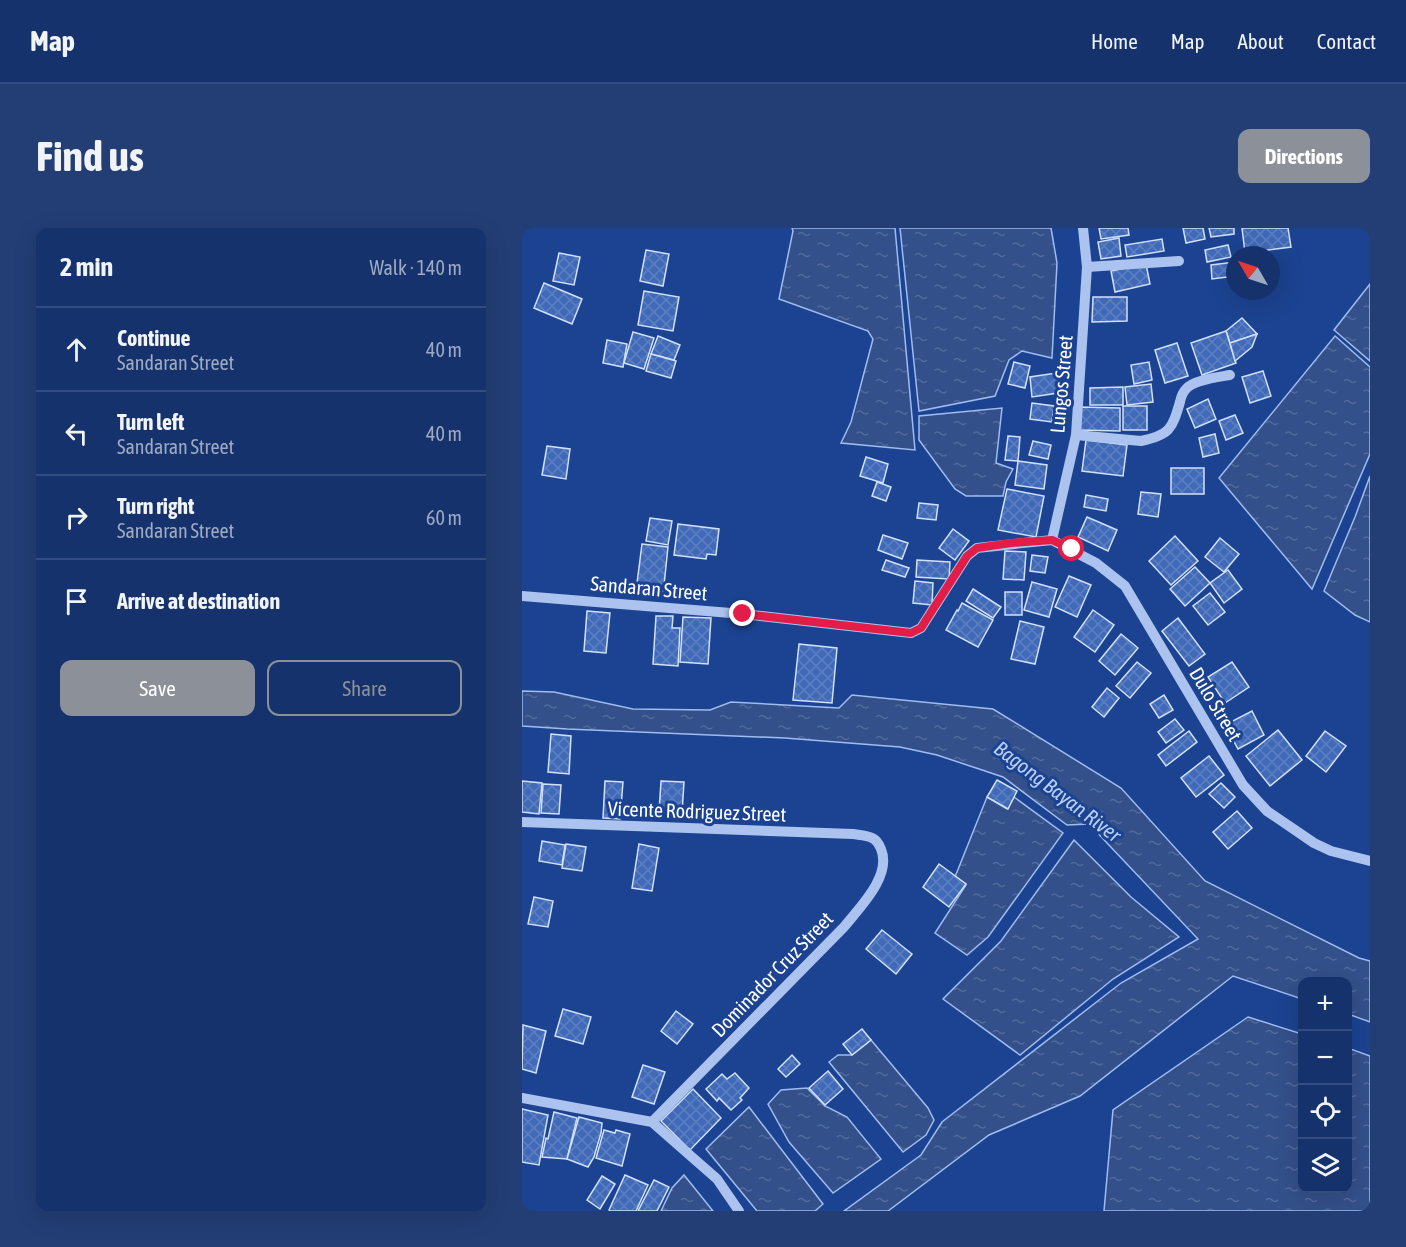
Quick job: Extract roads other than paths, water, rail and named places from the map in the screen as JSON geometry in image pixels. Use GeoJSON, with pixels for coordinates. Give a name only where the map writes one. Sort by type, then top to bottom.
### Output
{"type":"FeatureCollection","features":[{"type":"Feature","properties":{"kind":"street","name":"Lungos Street"},"geometry":{"type":"LineString","coordinates":[[1052,540],[1076,435],[1087,267],[1083,228]]}},
{"type":"Feature","properties":{"kind":"street"},"geometry":{"type":"LineString","coordinates":[[1087,267],[1179,261]]}},
{"type":"Feature","properties":{"kind":"street"},"geometry":{"type":"LineString","coordinates":[[1076,435],[1141,441],[1150,439],[1167,432],[1173,424],[1185,389],[1192,384],[1230,375]]}},
{"type":"Feature","properties":{"kind":"street","name":"Sandaran Street"},"geometry":{"type":"LineString","coordinates":[[522,596],[743,614],[911,633],[921,628],[967,556],[977,548],[1052,540]]}},
{"type":"Feature","properties":{"kind":"street","name":"Dulo Street"},"geometry":{"type":"LineString","coordinates":[[1052,540],[1096,562],[1125,586],[1244,785],[1267,811],[1314,843],[1331,851],[1370,861]]}},
{"type":"Feature","properties":{"kind":"street","name":"Vicente Rodriguez Street"},"geometry":{"type":"LineString","coordinates":[[522,822],[853,834],[870,837]]}},
{"type":"Feature","properties":{"kind":"street","name":"Dominador Cruz Street"},"geometry":{"type":"LineString","coordinates":[[652,1122],[843,927],[868,897],[882,874],[883,855],[878,842],[870,837]]}},
{"type":"Feature","properties":{"kind":"street"},"geometry":{"type":"LineString","coordinates":[[522,1098],[652,1122],[717,1179],[739,1211]]}},
{"type":"Feature","properties":{"kind":"water"},"geometry":{"type":"Polygon","coordinates":[[[792,228],[895,228],[915,450],[841,443],[851,422],[873,339],[868,331],[779,299],[792,228]]]}},
{"type":"Feature","properties":{"kind":"water"},"geometry":{"type":"Polygon","coordinates":[[[900,228],[1051,228],[1057,263],[1052,358],[1022,351],[1009,360],[995,396],[919,411],[900,228]]]}},
{"type":"Feature","properties":{"kind":"water"},"geometry":{"type":"Polygon","coordinates":[[[1370,284],[1370,361],[1334,330],[1370,284]]]}},
{"type":"Feature","properties":{"kind":"water"},"geometry":{"type":"Polygon","coordinates":[[[1335,336],[1370,367],[1370,454],[1312,589],[1219,478],[1335,336]]]}},
{"type":"Feature","properties":{"kind":"water"},"geometry":{"type":"Polygon","coordinates":[[[1002,408],[996,463],[1013,469],[1006,482],[1003,496],[966,496],[955,489],[919,440],[919,416],[1002,408]]]}},
{"type":"Feature","properties":{"kind":"water"},"geometry":{"type":"Polygon","coordinates":[[[1370,476],[1370,622],[1355,615],[1324,591],[1370,476]]]}},
{"type":"Feature","properties":{"kind":"water","name":"Bagong Bayan River"},"geometry":{"type":"Polygon","coordinates":[[[522,691],[554,692],[633,709],[710,710],[731,702],[839,708],[852,695],[993,709],[1121,788],[1205,881],[1359,958],[1370,961],[1370,1022],[1352,1015],[1352,977],[1298,977],[1298,998],[1233,976],[1080,1096],[989,1135],[888,1211],[844,1211],[921,1155],[942,1122],[1121,983],[1198,939],[1089,824],[1067,825],[1003,777],[937,755],[900,747],[785,738],[522,726],[522,691]]]}},
{"type":"Feature","properties":{"kind":"water"},"geometry":{"type":"Polygon","coordinates":[[[987,797],[1007,809],[1014,797],[1063,833],[988,937],[967,955],[935,933],[966,885],[955,877],[987,797]]]}},
{"type":"Feature","properties":{"kind":"water"},"geometry":{"type":"Polygon","coordinates":[[[1074,840],[1131,897],[1179,937],[1113,979],[1020,1055],[943,999],[1001,941],[1074,840]]]}},
{"type":"Feature","properties":{"kind":"water"},"geometry":{"type":"Polygon","coordinates":[[[1248,1017],[1298,1033],[1298,1193],[1352,1193],[1352,1049],[1370,1056],[1370,1211],[1104,1211],[1113,1110],[1248,1017]]]}},
{"type":"Feature","properties":{"kind":"water"},"geometry":{"type":"Polygon","coordinates":[[[871,1040],[928,1108],[934,1120],[926,1135],[903,1152],[829,1062],[838,1055],[852,1055],[871,1040]]]}},
{"type":"Feature","properties":{"kind":"water"},"geometry":{"type":"Polygon","coordinates":[[[807,1088],[825,1106],[847,1117],[881,1159],[833,1193],[789,1142],[768,1104],[781,1090],[807,1088]]]}},
{"type":"Feature","properties":{"kind":"water"},"geometry":{"type":"Polygon","coordinates":[[[749,1107],[823,1204],[815,1211],[757,1211],[706,1149],[749,1107]]]}},
{"type":"Feature","properties":{"kind":"water"},"geometry":{"type":"Polygon","coordinates":[[[684,1175],[713,1211],[661,1211],[672,1188],[684,1175]]]}}]}
